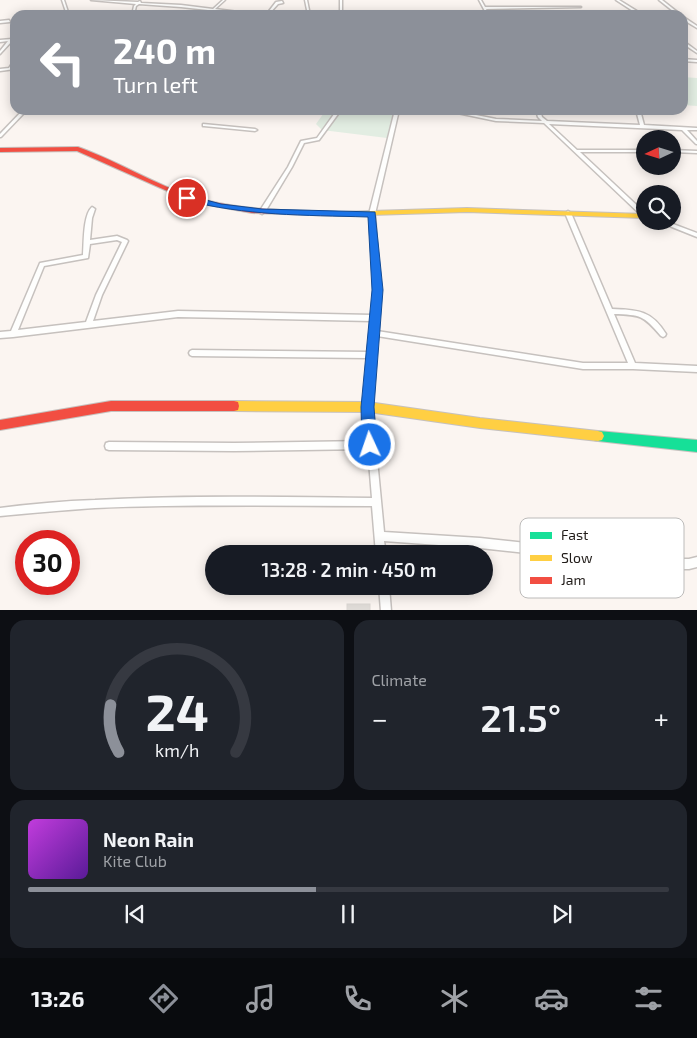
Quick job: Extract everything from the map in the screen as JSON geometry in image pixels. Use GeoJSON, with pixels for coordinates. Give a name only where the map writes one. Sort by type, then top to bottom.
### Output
{"type":"FeatureCollection","features":[{"type":"Feature","properties":{"kind":"street"},"geometry":{"type":"LineString","coordinates":[[92,0],[214,10],[224,0]]}},
{"type":"Feature","properties":{"kind":"street"},"geometry":{"type":"LineString","coordinates":[[134,10],[135,6],[143,0]]}},
{"type":"Feature","properties":{"kind":"street"},"geometry":{"type":"LineString","coordinates":[[181,6],[189,0]]}},
{"type":"Feature","properties":{"kind":"street"},"geometry":{"type":"LineString","coordinates":[[480,0],[484,8],[580,7]]}},
{"type":"Feature","properties":{"kind":"street"},"geometry":{"type":"LineString","coordinates":[[618,0],[635,10]]}},
{"type":"Feature","properties":{"kind":"street"},"geometry":{"type":"LineString","coordinates":[[660,0],[673,10]]}},
{"type":"Feature","properties":{"kind":"street"},"geometry":{"type":"LineString","coordinates":[[271,10],[277,3],[282,2]]}},
{"type":"Feature","properties":{"kind":"street"},"geometry":{"type":"LineString","coordinates":[[0,22],[9,21]]}},
{"type":"Feature","properties":{"kind":"street"},"geometry":{"type":"LineString","coordinates":[[0,53],[10,43]]}},
{"type":"Feature","properties":{"kind":"street"},"geometry":{"type":"LineString","coordinates":[[0,70],[10,69]]}},
{"type":"Feature","properties":{"kind":"street"},"geometry":{"type":"LineString","coordinates":[[0,136],[19,115]]}},
{"type":"Feature","properties":{"kind":"street"},"geometry":{"type":"LineString","coordinates":[[262,212],[290,167],[302,142],[318,140],[336,115]]}},
{"type":"Feature","properties":{"kind":"street"},"geometry":{"type":"LineString","coordinates":[[380,545],[368,407],[377,290],[372,214],[396,115]]}},
{"type":"Feature","properties":{"kind":"street"},"geometry":{"type":"LineString","coordinates":[[470,115],[489,119],[547,123],[697,129]]}},
{"type":"Feature","properties":{"kind":"street"},"geometry":{"type":"LineString","coordinates":[[539,115],[636,208]]}},
{"type":"Feature","properties":{"kind":"street"},"geometry":{"type":"LineString","coordinates":[[639,115],[642,126]]}},
{"type":"Feature","properties":{"kind":"street"},"geometry":{"type":"LineString","coordinates":[[204,125],[255,130]]}},
{"type":"Feature","properties":{"kind":"street"},"geometry":{"type":"LineString","coordinates":[[683,128],[697,143]]}},
{"type":"Feature","properties":{"kind":"street"},"geometry":{"type":"LineString","coordinates":[[0,150],[78,149],[187,198],[221,206],[262,212],[372,214],[466,210],[636,216]]}},
{"type":"Feature","properties":{"kind":"street"},"geometry":{"type":"LineString","coordinates":[[577,152],[636,150]]}},
{"type":"Feature","properties":{"kind":"street"},"geometry":{"type":"LineString","coordinates":[[681,151],[697,152]]}},
{"type":"Feature","properties":{"kind":"street"},"geometry":{"type":"LineString","coordinates":[[13,334],[42,264],[86,257],[88,218],[92,209]]}},
{"type":"Feature","properties":{"kind":"street"},"geometry":{"type":"LineString","coordinates":[[568,214],[633,366]]}},
{"type":"Feature","properties":{"kind":"street"},"geometry":{"type":"LineString","coordinates":[[681,229],[697,235]]}},
{"type":"Feature","properties":{"kind":"street"},"geometry":{"type":"LineString","coordinates":[[88,242],[117,238],[125,241],[101,289],[88,326]]}},
{"type":"Feature","properties":{"kind":"street"},"geometry":{"type":"LineString","coordinates":[[609,311],[643,313],[650,318],[663,334]]}},
{"type":"Feature","properties":{"kind":"street"},"geometry":{"type":"LineString","coordinates":[[0,335],[178,314],[374,318]]}},
{"type":"Feature","properties":{"kind":"street"},"geometry":{"type":"LineString","coordinates":[[373,333],[583,366],[697,368]]}},
{"type":"Feature","properties":{"kind":"street"},"geometry":{"type":"LineString","coordinates":[[192,353],[371,354]]}},
{"type":"Feature","properties":{"kind":"street"},"geometry":{"type":"LineString","coordinates":[[0,425],[111,406],[368,407],[480,423],[697,446]]}},
{"type":"Feature","properties":{"kind":"street"},"geometry":{"type":"LineString","coordinates":[[110,446],[370,445]]}},
{"type":"Feature","properties":{"kind":"street"},"geometry":{"type":"LineString","coordinates":[[0,512],[99,503],[376,502]]}},
{"type":"Feature","properties":{"kind":"street"},"geometry":{"type":"LineString","coordinates":[[379,536],[520,547]]}},
{"type":"Feature","properties":{"kind":"street"},"geometry":{"type":"LineString","coordinates":[[684,564],[697,562]]}},
{"type":"Feature","properties":{"kind":"street"},"geometry":{"type":"LineString","coordinates":[[385,595],[386,610]]}},
{"type":"Feature","properties":{"kind":"shaded area"},"geometry":{"type":"Polygon","coordinates":[[[688,77],[697,78],[697,106],[688,105],[688,77]]]}},
{"type":"Feature","properties":{"kind":"shaded area"},"geometry":{"type":"Polygon","coordinates":[[[322,115],[394,115],[387,138],[322,130],[316,124],[322,115]]]}},
{"type":"Feature","properties":{"kind":"building"},"geometry":{"type":"Polygon","coordinates":[[[347,604],[370,604],[370,610],[347,610],[347,604]]]}},
{"type":"Feature","properties":{"kind":"traffic: fast"},"geometry":{"type":"LineString","coordinates":[[598,436],[697,446]]}},
{"type":"Feature","properties":{"kind":"traffic: slow"},"geometry":{"type":"LineString","coordinates":[[339,214],[467,210],[636,216]]}},
{"type":"Feature","properties":{"kind":"traffic: slow"},"geometry":{"type":"LineString","coordinates":[[234,406],[368,407],[480,423],[598,436]]}},
{"type":"Feature","properties":{"kind":"traffic: jam"},"geometry":{"type":"LineString","coordinates":[[0,150],[78,149],[167,189],[203,202],[252,211],[339,214]]}},
{"type":"Feature","properties":{"kind":"traffic: jam"},"geometry":{"type":"LineString","coordinates":[[0,425],[111,406],[234,406]]}},
{"type":"Feature","properties":{"kind":"route"},"geometry":{"type":"LineString","coordinates":[[187,198],[221,206],[262,212],[372,214],[377,290],[368,407],[370,445]]}}]}
